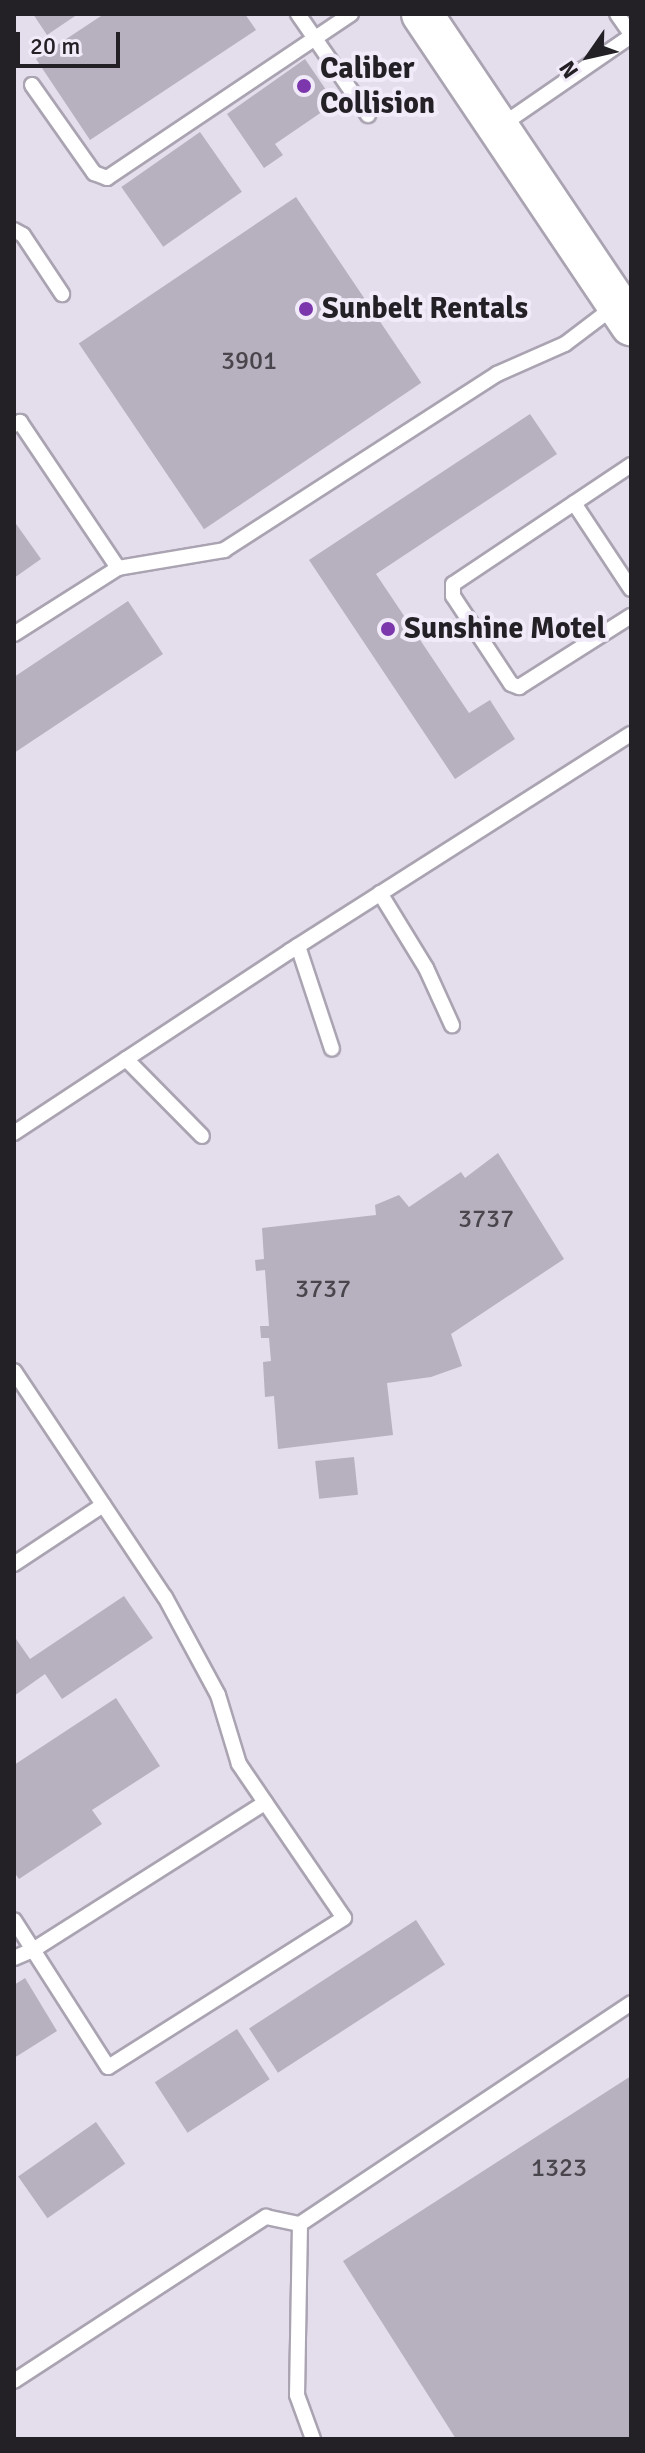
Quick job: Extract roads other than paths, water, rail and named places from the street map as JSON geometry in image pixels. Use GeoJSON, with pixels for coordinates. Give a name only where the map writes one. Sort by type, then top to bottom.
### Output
{"type":"FeatureCollection","features":[{"type":"Feature","properties":{"kind":"main road"},"geometry":{"type":"LineString","coordinates":[[422,14],[624,315]]}},
{"type":"Feature","properties":{"kind":"lane"},"geometry":{"type":"LineString","coordinates":[[298,14],[368,115]]}},
{"type":"Feature","properties":{"kind":"lane"},"geometry":{"type":"LineString","coordinates":[[32,85],[94,173],[107,178],[351,14]]}},
{"type":"Feature","properties":{"kind":"lane"},"geometry":{"type":"LineString","coordinates":[[499,128],[631,35],[617,14]]}},
{"type":"Feature","properties":{"kind":"lane"},"geometry":{"type":"LineString","coordinates":[[14,230],[23,235],[62,294]]}},
{"type":"Feature","properties":{"kind":"lane"},"geometry":{"type":"LineString","coordinates":[[14,634],[118,568],[224,550],[497,374],[624,315]]}},
{"type":"Feature","properties":{"kind":"lane"},"geometry":{"type":"LineString","coordinates":[[14,425],[20,422],[118,568]]}},
{"type":"Feature","properties":{"kind":"lane"},"geometry":{"type":"LineString","coordinates":[[631,465],[453,584],[453,596],[511,684],[519,687],[631,616]]}},
{"type":"Feature","properties":{"kind":"lane"},"geometry":{"type":"LineString","coordinates":[[574,503],[631,589]]}},
{"type":"Feature","properties":{"kind":"lane"},"geometry":{"type":"LineString","coordinates":[[14,1133],[298,946],[631,734]]}},
{"type":"Feature","properties":{"kind":"lane"},"geometry":{"type":"LineString","coordinates":[[380,893],[426,968],[452,1025]]}},
{"type":"Feature","properties":{"kind":"lane"},"geometry":{"type":"LineString","coordinates":[[298,946],[332,1049]]}},
{"type":"Feature","properties":{"kind":"lane"},"geometry":{"type":"LineString","coordinates":[[126,1059],[202,1136]]}},
{"type":"Feature","properties":{"kind":"lane"},"geometry":{"type":"LineString","coordinates":[[14,1371],[165,1597],[218,1695],[239,1764],[344,1918],[108,2067],[14,1920]]}},
{"type":"Feature","properties":{"kind":"lane"},"geometry":{"type":"LineString","coordinates":[[14,1564],[103,1505]]}},
{"type":"Feature","properties":{"kind":"lane"},"geometry":{"type":"LineString","coordinates":[[14,1958],[33,1950],[265,1803]]}},
{"type":"Feature","properties":{"kind":"lane"},"geometry":{"type":"LineString","coordinates":[[14,2381],[266,2217],[300,2224],[631,2003]]}},
{"type":"Feature","properties":{"kind":"lane"},"geometry":{"type":"LineString","coordinates":[[300,2224],[297,2395],[313,2439]]}},
{"type":"Feature","properties":{"kind":"place","name":"Caliber Collision"},"geometry":{"type":"Point","coordinates":[304,86]}},
{"type":"Feature","properties":{"kind":"place","name":"Sunbelt Rentals"},"geometry":{"type":"Point","coordinates":[306,309]}},
{"type":"Feature","properties":{"kind":"place","name":"Sunshine Motel"},"geometry":{"type":"Point","coordinates":[388,629]}}]}
